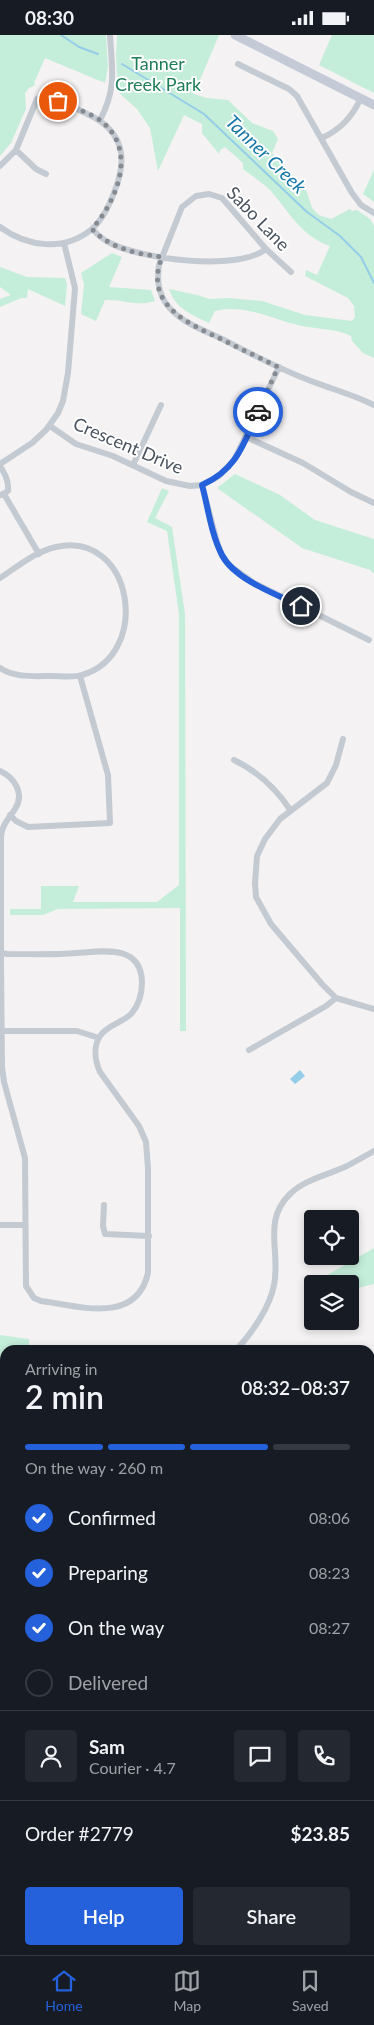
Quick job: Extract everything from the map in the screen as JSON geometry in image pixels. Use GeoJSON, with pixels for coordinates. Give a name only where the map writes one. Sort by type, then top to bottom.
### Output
{"type":"FeatureCollection","features":[{"type":"Feature","properties":{"kind":"street"},"geometry":{"type":"LineString","coordinates":[[100,120],[108,105],[112,89],[110,35]]}},
{"type":"Feature","properties":{"kind":"street"},"geometry":{"type":"LineString","coordinates":[[235,35],[374,105]]}},
{"type":"Feature","properties":{"kind":"street"},"geometry":{"type":"LineString","coordinates":[[238,64],[289,89],[298,96],[356,199],[361,205],[374,213]]}},
{"type":"Feature","properties":{"kind":"street"},"geometry":{"type":"LineString","coordinates":[[0,166],[16,150],[37,99],[47,97],[100,120],[113,133],[122,156],[120,177],[109,206],[92,229],[82,236],[64,243],[34,244],[20,240],[0,227]]}},
{"type":"Feature","properties":{"kind":"street"},"geometry":{"type":"LineString","coordinates":[[322,138],[344,124],[352,116],[361,98]]}},
{"type":"Feature","properties":{"kind":"street"},"geometry":{"type":"LineString","coordinates":[[16,150],[36,169],[46,174]]}},
{"type":"Feature","properties":{"kind":"street","name":"Sabo Lane"},"geometry":{"type":"LineString","coordinates":[[291,272],[277,261],[222,198],[209,194],[197,195],[182,207],[157,274],[158,285],[165,303],[175,314],[198,328],[278,367],[308,380],[351,394],[374,405]]}},
{"type":"Feature","properties":{"kind":"street"},"geometry":{"type":"LineString","coordinates":[[92,229],[108,243],[132,252],[162,257],[195,260],[241,260],[257,255],[266,249]]}},
{"type":"Feature","properties":{"kind":"street"},"geometry":{"type":"LineString","coordinates":[[39,554],[2,495],[8,491],[9,485],[0,465],[32,443],[50,426],[58,413],[65,389],[74,279],[64,243]]}},
{"type":"Feature","properties":{"kind":"street","name":"Crescent Drive"},"geometry":{"type":"LineString","coordinates":[[50,426],[76,444],[133,465],[174,483],[190,486],[202,485],[219,476],[228,468],[246,437],[278,367]]}},
{"type":"Feature","properties":{"kind":"street"},"geometry":{"type":"LineString","coordinates":[[133,465],[161,405]]}},
{"type":"Feature","properties":{"kind":"street"},"geometry":{"type":"LineString","coordinates":[[246,437],[303,463],[351,492],[374,503]]}},
{"type":"Feature","properties":{"kind":"street"},"geometry":{"type":"LineString","coordinates":[[202,485],[217,542],[222,556],[230,566],[254,583],[369,639]]}},
{"type":"Feature","properties":{"kind":"street"},"geometry":{"type":"LineString","coordinates":[[0,578],[48,549],[64,546],[89,549],[111,564],[120,579],[124,601],[125,627],[122,637],[106,661],[80,676],[16,675],[0,668]]}},
{"type":"Feature","properties":{"kind":"street"},"geometry":{"type":"LineString","coordinates":[[10,815],[16,821],[28,827],[110,823],[108,775],[80,676]]}},
{"type":"Feature","properties":{"kind":"street"},"geometry":{"type":"LineString","coordinates":[[343,739],[332,775],[318,791],[280,819],[259,849],[255,870],[256,897],[271,924],[336,998],[374,1009]]}},
{"type":"Feature","properties":{"kind":"street"},"geometry":{"type":"LineString","coordinates":[[234,760],[270,783],[291,811]]}},
{"type":"Feature","properties":{"kind":"street"},"geometry":{"type":"LineString","coordinates":[[0,771],[10,776],[19,792],[18,804],[1,830],[0,953],[1,1057],[4,1082],[25,1158],[25,1280],[31,1295],[41,1301],[103,1309],[112,1309],[125,1305],[142,1289],[148,1273],[148,1157],[146,1142],[139,1126],[117,1098],[98,1068],[96,1049],[99,1038],[106,1029],[130,1014],[140,999],[142,980],[140,971],[130,957],[119,951],[67,954],[0,953]]}},
{"type":"Feature","properties":{"kind":"street"},"geometry":{"type":"LineString","coordinates":[[250,1050],[326,1006],[336,998]]}},
{"type":"Feature","properties":{"kind":"street"},"geometry":{"type":"LineString","coordinates":[[1,1031],[77,1031],[99,1038]]}},
{"type":"Feature","properties":{"kind":"street"},"geometry":{"type":"LineString","coordinates":[[240,1345],[253,1328],[273,1290],[276,1269],[273,1232],[276,1215],[288,1195],[306,1182],[347,1166],[374,1151]]}},
{"type":"Feature","properties":{"kind":"street"},"geometry":{"type":"LineString","coordinates":[[104,1205],[102,1226],[105,1234],[149,1235]]}},
{"type":"Feature","properties":{"kind":"street"},"geometry":{"type":"LineString","coordinates":[[0,1225],[25,1225]]}},
{"type":"Feature","properties":{"kind":"green space","name":"Tanner Creek Park"},"geometry":{"type":"Polygon","coordinates":[[[0,35],[106,35],[108,67],[105,83],[45,58],[34,83],[35,85],[25,93],[26,109],[11,143],[0,156],[0,35]]]}},
{"type":"Feature","properties":{"kind":"green space","name":"Tanner Creek Park"},"geometry":{"type":"Polygon","coordinates":[[[117,35],[219,35],[194,94],[207,98],[228,100],[252,123],[273,131],[278,139],[272,153],[306,189],[312,208],[319,215],[331,219],[350,209],[352,211],[357,210],[370,219],[374,226],[374,358],[363,353],[352,341],[351,336],[340,332],[302,326],[259,313],[237,309],[215,311],[209,323],[185,311],[176,302],[169,289],[210,299],[228,298],[262,301],[305,315],[352,321],[355,317],[354,306],[348,298],[305,276],[306,270],[317,275],[330,246],[320,242],[304,230],[271,191],[243,169],[243,163],[225,147],[220,150],[219,154],[202,133],[202,124],[184,115],[158,171],[150,128],[137,109],[118,92],[117,35]]]}},
{"type":"Feature","properties":{"kind":"green space"},"geometry":{"type":"Polygon","coordinates":[[[332,35],[374,35],[374,93],[319,65],[332,35]]]}},
{"type":"Feature","properties":{"kind":"green space"},"geometry":{"type":"Polygon","coordinates":[[[374,170],[374,202],[363,194],[374,170]]]}},
{"type":"Feature","properties":{"kind":"green space"},"geometry":{"type":"Polygon","coordinates":[[[112,253],[122,257],[109,287],[151,290],[155,301],[136,303],[105,300],[96,321],[81,314],[84,285],[81,273],[112,253]]]}},
{"type":"Feature","properties":{"kind":"green space"},"geometry":{"type":"Polygon","coordinates":[[[0,267],[27,277],[65,278],[67,285],[65,306],[28,289],[27,298],[21,298],[0,307],[0,299],[11,295],[0,287],[0,267]]]}},
{"type":"Feature","properties":{"kind":"green space"},"geometry":{"type":"Polygon","coordinates":[[[235,474],[280,495],[315,520],[374,539],[374,574],[370,570],[302,548],[217,488],[235,474]]]}},
{"type":"Feature","properties":{"kind":"green space"},"geometry":{"type":"Polygon","coordinates":[[[162,488],[169,491],[155,518],[172,527],[185,614],[186,1031],[180,1031],[180,908],[58,909],[43,915],[10,915],[10,909],[41,909],[41,886],[79,886],[73,902],[157,902],[179,885],[179,614],[167,531],[147,522],[162,488]]]}},
{"type":"Feature","properties":{"kind":"green space"},"geometry":{"type":"Polygon","coordinates":[[[374,1248],[374,1284],[359,1288],[359,1275],[327,1275],[345,1265],[359,1265],[359,1257],[374,1248]]]}},
{"type":"Feature","properties":{"kind":"green space"},"geometry":{"type":"Polygon","coordinates":[[[0,1335],[29,1339],[29,1345],[0,1345],[0,1335]]]}},
{"type":"Feature","properties":{"kind":"water"},"geometry":{"type":"Polygon","coordinates":[[[300,1070],[305,1076],[295,1084],[290,1079],[300,1070]]]}},
{"type":"Feature","properties":{"kind":"waterway","name":"Tanner Creek"},"geometry":{"type":"LineString","coordinates":[[61,35],[79,47],[98,54]]}},
{"type":"Feature","properties":{"kind":"waterway","name":"Tanner Creek"},"geometry":{"type":"LineString","coordinates":[[122,64],[204,114],[307,212],[340,236],[361,257],[374,283]]}},
{"type":"Feature","properties":{"kind":"way so far"},"geometry":{"type":"LineString","coordinates":[[58,101],[100,120],[113,133],[122,156],[120,177],[109,206],[92,229],[108,243],[132,252],[162,257],[157,274],[158,285],[165,303],[175,314],[198,328],[278,367],[258,412]]}},
{"type":"Feature","properties":{"kind":"route"},"geometry":{"type":"LineString","coordinates":[[258,412],[239,451],[228,468],[215,479],[202,485],[217,542],[222,556],[230,566],[254,583],[301,606]]}}]}
